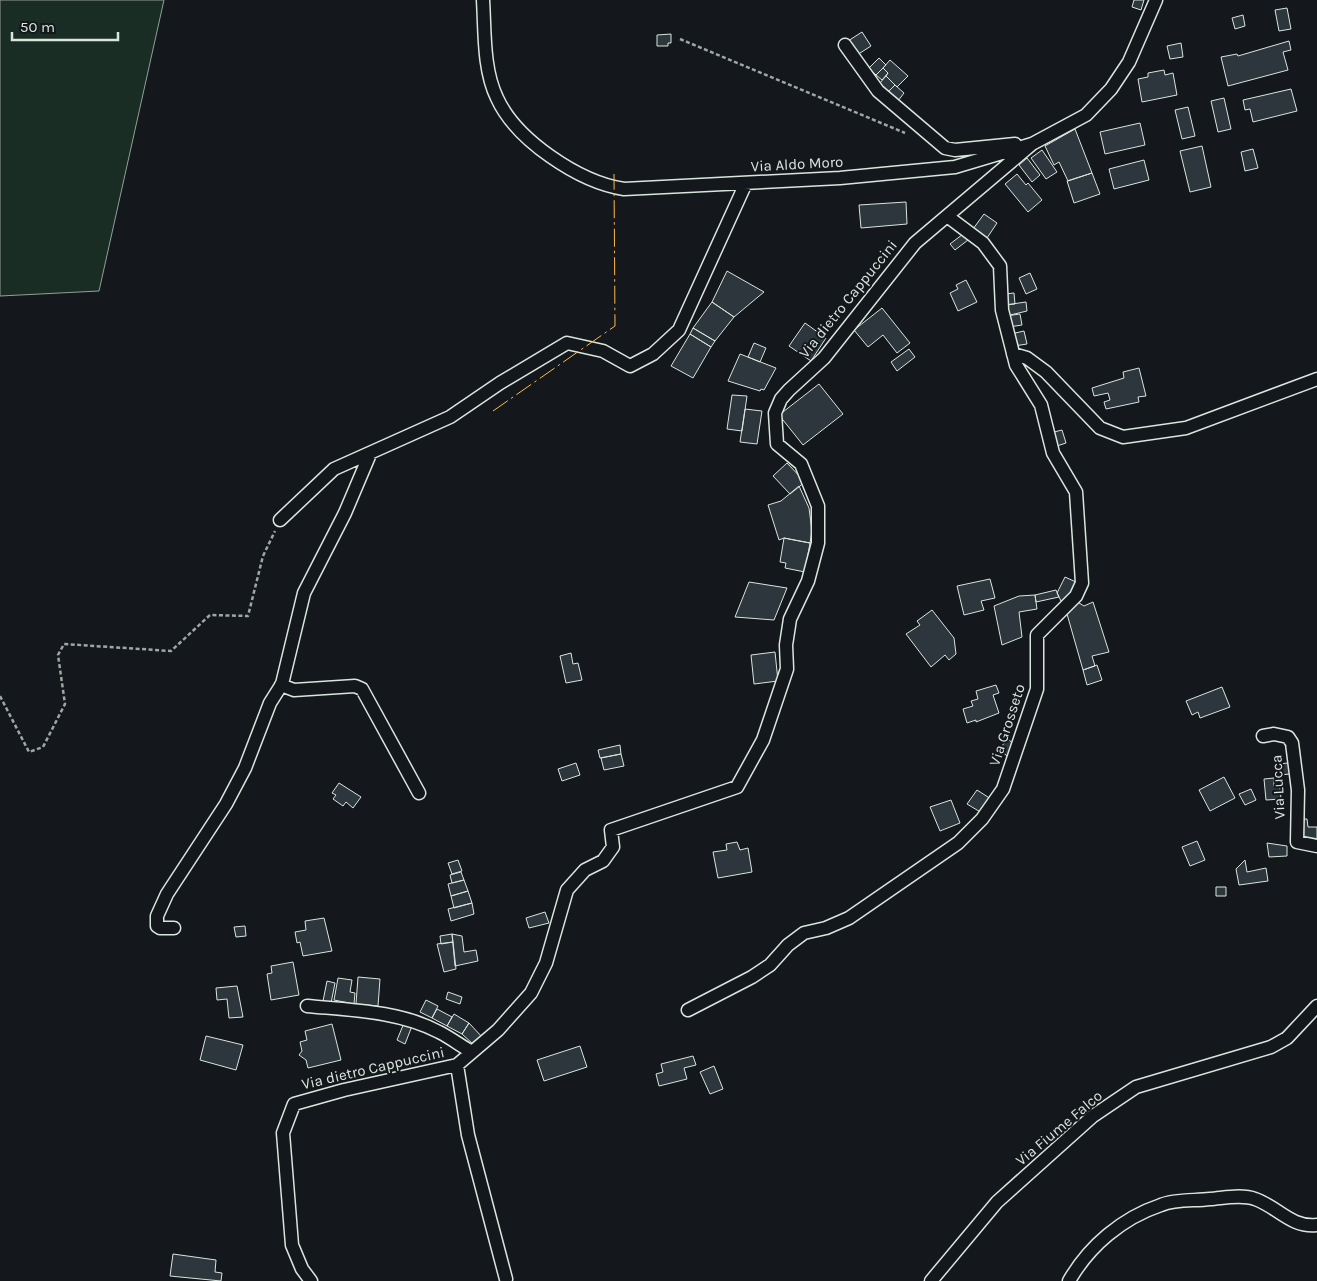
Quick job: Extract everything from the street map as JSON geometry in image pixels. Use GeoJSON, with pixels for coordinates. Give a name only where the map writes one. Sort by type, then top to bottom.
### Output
{"type":"FeatureCollection","features":[{"type":"Feature","properties":{"kind":"street","name":"Via Aldo Moro"},"geometry":{"type":"LineString","coordinates":[[483,0],[488,71],[496,98],[506,114],[519,130],[559,161],[604,186],[624,189],[840,178],[955,167],[1032,144],[1086,115],[1112,90],[1129,62],[1156,0]]}},
{"type":"Feature","properties":{"kind":"street"},"geometry":{"type":"LineString","coordinates":[[844,45],[878,91],[945,148],[955,150],[1002,144],[1032,144]]}},
{"type":"Feature","properties":{"kind":"street","name":"Via dietro Cappuccini"},"geometry":{"type":"LineString","coordinates":[[311,1281],[302,1269],[292,1245],[282,1133],[294,1104],[344,1090],[457,1065],[498,1030],[531,993],[546,963],[567,890],[585,870],[603,861],[613,847],[611,830],[737,788],[763,740],[787,669],[786,645],[790,619],[808,581],[818,543],[818,506],[801,464],[777,444],[775,414],[781,399],[824,358],[914,243],[1032,144]]}},
{"type":"Feature","properties":{"kind":"street"},"geometry":{"type":"LineString","coordinates":[[280,520],[334,469],[450,418],[500,383],[567,343],[603,351],[630,366],[653,354],[680,330],[746,183]]}},
{"type":"Feature","properties":{"kind":"street","name":"Via Grosseto"},"geometry":{"type":"LineString","coordinates":[[688,1010],[752,977],[770,965],[788,945],[804,933],[826,928],[849,918],[958,842],[982,819],[1004,789],[1037,690],[1037,635],[1076,596],[1082,583],[1076,492],[1053,453],[1041,405],[1016,365],[1002,310],[1000,266],[983,243],[947,216]]}},
{"type":"Feature","properties":{"kind":"street"},"geometry":{"type":"LineString","coordinates":[[1013,354],[1027,358],[1046,372],[1100,428],[1123,437],[1186,428],[1317,379]]}},
{"type":"Feature","properties":{"kind":"street"},"geometry":{"type":"LineString","coordinates":[[174,928],[165,929],[157,926],[159,911],[167,894],[226,804],[245,768],[270,703],[281,685],[304,593],[345,513],[370,454]]}},
{"type":"Feature","properties":{"kind":"street"},"geometry":{"type":"LineString","coordinates":[[281,685],[294,690],[356,686],[362,689],[419,793]]}},
{"type":"Feature","properties":{"kind":"street","name":"Via Lucca"},"geometry":{"type":"LineString","coordinates":[[1263,736],[1274,734],[1288,737],[1292,743],[1298,790],[1297,842],[1317,846]]}},
{"type":"Feature","properties":{"kind":"street"},"geometry":{"type":"LineString","coordinates":[[307,1006],[376,1013],[412,1021],[438,1031],[472,1052]]}},
{"type":"Feature","properties":{"kind":"street","name":"Via Fiume Falco"},"geometry":{"type":"LineString","coordinates":[[931,1281],[997,1202],[1093,1116],[1136,1087],[1271,1048],[1287,1038],[1317,1006]]}},
{"type":"Feature","properties":{"kind":"street"},"geometry":{"type":"LineString","coordinates":[[457,1065],[468,1135],[506,1279]]}},
{"type":"Feature","properties":{"kind":"street"},"geometry":{"type":"LineString","coordinates":[[1069,1281],[1079,1264],[1101,1239],[1136,1216],[1162,1204],[1255,1199],[1292,1221],[1308,1226],[1317,1226]]}},
{"type":"Feature","properties":{"kind":"path"},"geometry":{"type":"LineString","coordinates":[[680,39],[909,135],[926,133]]}},
{"type":"Feature","properties":{"kind":"path"},"geometry":{"type":"LineString","coordinates":[[0,696],[28,752],[43,747],[66,704],[58,655],[64,644],[171,651],[210,615],[248,616],[263,556],[280,520]]}},
{"type":"Feature","properties":{"kind":"green space"},"geometry":{"type":"Polygon","coordinates":[[[0,0],[164,0],[99,291],[0,296],[0,0]]]}},
{"type":"Feature","properties":{"kind":"building"},"geometry":{"type":"Polygon","coordinates":[[[1134,0],[1144,0],[1141,10],[1132,7],[1134,0]]]}},
{"type":"Feature","properties":{"kind":"building"},"geometry":{"type":"Polygon","coordinates":[[[1287,8],[1291,29],[1279,31],[1275,10],[1287,8]]]}},
{"type":"Feature","properties":{"kind":"building"},"geometry":{"type":"Polygon","coordinates":[[[1243,15],[1245,26],[1235,29],[1232,18],[1243,15]]]}},
{"type":"Feature","properties":{"kind":"building"},"geometry":{"type":"Polygon","coordinates":[[[862,32],[871,46],[857,55],[848,41],[862,32]]]}},
{"type":"Feature","properties":{"kind":"building"},"geometry":{"type":"Polygon","coordinates":[[[671,34],[671,43],[668,43],[668,46],[657,46],[657,35],[671,34]]]}},
{"type":"Feature","properties":{"kind":"building"},"geometry":{"type":"Polygon","coordinates":[[[1289,41],[1291,50],[1283,52],[1288,70],[1228,86],[1221,57],[1237,54],[1238,56],[1289,41]]]}},
{"type":"Feature","properties":{"kind":"building"},"geometry":{"type":"Polygon","coordinates":[[[1181,43],[1183,57],[1170,59],[1167,46],[1181,43]]]}},
{"type":"Feature","properties":{"kind":"building"},"geometry":{"type":"Polygon","coordinates":[[[879,58],[886,65],[876,75],[869,68],[879,58]]]}},
{"type":"Feature","properties":{"kind":"building"},"geometry":{"type":"Polygon","coordinates":[[[890,60],[908,76],[897,87],[886,76],[888,73],[883,68],[890,60]]]}},
{"type":"Feature","properties":{"kind":"building"},"geometry":{"type":"Polygon","coordinates":[[[883,68],[888,73],[882,80],[876,75],[883,68]]]}},
{"type":"Feature","properties":{"kind":"building"},"geometry":{"type":"Polygon","coordinates":[[[1164,70],[1165,75],[1173,73],[1177,95],[1142,102],[1138,79],[1148,77],[1148,73],[1164,70]]]}},
{"type":"Feature","properties":{"kind":"building"},"geometry":{"type":"Polygon","coordinates":[[[886,76],[895,85],[888,92],[879,84],[886,76]]]}},
{"type":"Feature","properties":{"kind":"building"},"geometry":{"type":"Polygon","coordinates":[[[895,85],[904,93],[898,101],[888,92],[895,85]]]}},
{"type":"Feature","properties":{"kind":"building"},"geometry":{"type":"Polygon","coordinates":[[[1291,89],[1297,111],[1253,122],[1250,109],[1245,110],[1243,100],[1291,89]]]}},
{"type":"Feature","properties":{"kind":"building"},"geometry":{"type":"Polygon","coordinates":[[[1224,98],[1231,129],[1218,132],[1211,101],[1224,98]]]}},
{"type":"Feature","properties":{"kind":"building"},"geometry":{"type":"Polygon","coordinates":[[[1188,107],[1195,136],[1182,139],[1175,110],[1188,107]]]}},
{"type":"Feature","properties":{"kind":"building"},"geometry":{"type":"Polygon","coordinates":[[[1140,123],[1145,145],[1105,154],[1100,132],[1140,123]]]}},
{"type":"Feature","properties":{"kind":"building"},"geometry":{"type":"Polygon","coordinates":[[[1075,129],[1092,173],[1068,181],[1059,162],[1054,165],[1045,146],[1075,129]]]}},
{"type":"Feature","properties":{"kind":"building"},"geometry":{"type":"Polygon","coordinates":[[[1202,146],[1211,187],[1190,192],[1180,151],[1202,146]]]}},
{"type":"Feature","properties":{"kind":"building"},"geometry":{"type":"Polygon","coordinates":[[[1253,149],[1258,168],[1245,171],[1241,152],[1253,149]]]}},
{"type":"Feature","properties":{"kind":"building"},"geometry":{"type":"Polygon","coordinates":[[[1042,150],[1057,172],[1046,179],[1031,158],[1042,150]]]}},
{"type":"Feature","properties":{"kind":"building"},"geometry":{"type":"Polygon","coordinates":[[[1027,158],[1040,175],[1032,182],[1019,165],[1027,158]]]}},
{"type":"Feature","properties":{"kind":"building"},"geometry":{"type":"Polygon","coordinates":[[[1144,160],[1149,180],[1114,189],[1109,169],[1144,160]]]}},
{"type":"Feature","properties":{"kind":"building"},"geometry":{"type":"Polygon","coordinates":[[[1092,173],[1100,194],[1074,203],[1067,181],[1092,173]]]}},
{"type":"Feature","properties":{"kind":"building"},"geometry":{"type":"Polygon","coordinates":[[[1017,174],[1026,185],[1028,183],[1042,200],[1028,212],[1005,184],[1017,174]]]}},
{"type":"Feature","properties":{"kind":"building"},"geometry":{"type":"Polygon","coordinates":[[[906,202],[907,224],[861,228],[859,205],[906,202]]]}},
{"type":"Feature","properties":{"kind":"building"},"geometry":{"type":"Polygon","coordinates":[[[984,214],[997,223],[987,238],[973,229],[984,214]]]}},
{"type":"Feature","properties":{"kind":"building"},"geometry":{"type":"Polygon","coordinates":[[[963,234],[968,240],[955,250],[950,244],[963,234]]]}},
{"type":"Feature","properties":{"kind":"building"},"geometry":{"type":"Polygon","coordinates":[[[727,271],[764,292],[734,317],[712,302],[727,271]]]}},
{"type":"Feature","properties":{"kind":"building"},"geometry":{"type":"Polygon","coordinates":[[[1030,273],[1037,289],[1026,294],[1019,278],[1030,273]]]}},
{"type":"Feature","properties":{"kind":"building"},"geometry":{"type":"Polygon","coordinates":[[[966,280],[977,302],[958,311],[950,293],[958,289],[956,285],[966,280]]]}},
{"type":"Feature","properties":{"kind":"building"},"geometry":{"type":"Polygon","coordinates":[[[1014,293],[1015,304],[1005,305],[1005,294],[1014,293]]]}},
{"type":"Feature","properties":{"kind":"building"},"geometry":{"type":"Polygon","coordinates":[[[712,302],[734,317],[715,341],[693,328],[712,302]]]}},
{"type":"Feature","properties":{"kind":"building"},"geometry":{"type":"Polygon","coordinates":[[[1026,302],[1027,311],[1006,316],[1005,305],[1026,302]]]}},
{"type":"Feature","properties":{"kind":"building"},"geometry":{"type":"Polygon","coordinates":[[[882,308],[910,343],[897,353],[883,335],[868,347],[854,330],[882,308]]]}},
{"type":"Feature","properties":{"kind":"building"},"geometry":{"type":"Polygon","coordinates":[[[1020,314],[1022,325],[1009,327],[1006,316],[1020,314]]]}},
{"type":"Feature","properties":{"kind":"building"},"geometry":{"type":"Polygon","coordinates":[[[805,323],[826,338],[811,361],[789,346],[805,323]]]}},
{"type":"Feature","properties":{"kind":"building"},"geometry":{"type":"Polygon","coordinates":[[[693,328],[715,341],[711,347],[690,334],[693,328]]]}},
{"type":"Feature","properties":{"kind":"building"},"geometry":{"type":"Polygon","coordinates":[[[1024,331],[1027,344],[1014,346],[1011,334],[1024,331]]]}},
{"type":"Feature","properties":{"kind":"building"},"geometry":{"type":"Polygon","coordinates":[[[690,334],[711,347],[693,378],[671,366],[690,334]]]}},
{"type":"Feature","properties":{"kind":"building"},"geometry":{"type":"Polygon","coordinates":[[[754,343],[766,348],[760,362],[748,357],[754,343]]]}},
{"type":"Feature","properties":{"kind":"building"},"geometry":{"type":"Polygon","coordinates":[[[909,349],[915,357],[897,371],[891,362],[909,349]]]}},
{"type":"Feature","properties":{"kind":"building"},"geometry":{"type":"Polygon","coordinates":[[[740,354],[776,368],[764,390],[761,389],[760,391],[728,381],[740,354]]]}},
{"type":"Feature","properties":{"kind":"building"},"geometry":{"type":"Polygon","coordinates":[[[1139,368],[1146,396],[1138,397],[1139,402],[1106,409],[1104,402],[1110,400],[1108,393],[1094,396],[1092,388],[1124,378],[1123,372],[1139,368]]]}},
{"type":"Feature","properties":{"kind":"building"},"geometry":{"type":"Polygon","coordinates":[[[819,384],[843,414],[803,445],[779,415],[819,384]]]}},
{"type":"Feature","properties":{"kind":"building"},"geometry":{"type":"Polygon","coordinates":[[[732,395],[747,396],[742,431],[727,429],[732,395]]]}},
{"type":"Feature","properties":{"kind":"building"},"geometry":{"type":"Polygon","coordinates":[[[745,409],[762,411],[757,444],[740,442],[745,409]]]}},
{"type":"Feature","properties":{"kind":"building"},"geometry":{"type":"Polygon","coordinates":[[[1062,430],[1066,443],[1054,447],[1050,433],[1062,430]]]}},
{"type":"Feature","properties":{"kind":"building"},"geometry":{"type":"Polygon","coordinates":[[[787,463],[805,482],[790,494],[773,476],[787,463]]]}},
{"type":"Feature","properties":{"kind":"building"},"geometry":{"type":"Polygon","coordinates":[[[799,486],[809,508],[812,531],[810,543],[784,538],[779,540],[768,505],[781,501],[799,486]]]}},
{"type":"Feature","properties":{"kind":"building"},"geometry":{"type":"Polygon","coordinates":[[[784,538],[810,543],[805,572],[785,568],[786,563],[780,562],[784,538]]]}},
{"type":"Feature","properties":{"kind":"building"},"geometry":{"type":"Polygon","coordinates":[[[1065,577],[1076,582],[1069,597],[1061,601],[1057,593],[1065,577]]]}},
{"type":"Feature","properties":{"kind":"building"},"geometry":{"type":"Polygon","coordinates":[[[990,579],[995,598],[981,601],[984,610],[964,615],[957,586],[990,579]]]}},
{"type":"Feature","properties":{"kind":"building"},"geometry":{"type":"Polygon","coordinates":[[[749,582],[787,588],[774,620],[735,617],[749,582]]]}},
{"type":"Feature","properties":{"kind":"building"},"geometry":{"type":"Polygon","coordinates":[[[1056,590],[1059,597],[1036,602],[1035,595],[1056,590]]]}},
{"type":"Feature","properties":{"kind":"building"},"geometry":{"type":"Polygon","coordinates":[[[1035,595],[1037,609],[1019,612],[1022,637],[1002,645],[994,606],[1019,596],[1035,595]]]}},
{"type":"Feature","properties":{"kind":"building"},"geometry":{"type":"Polygon","coordinates":[[[1076,601],[1084,606],[1093,602],[1109,652],[1092,656],[1095,666],[1083,670],[1067,614],[1076,601]]]}},
{"type":"Feature","properties":{"kind":"building"},"geometry":{"type":"Polygon","coordinates":[[[932,610],[954,638],[956,654],[949,660],[945,655],[931,667],[906,634],[920,625],[917,621],[932,610]]]}},
{"type":"Feature","properties":{"kind":"building"},"geometry":{"type":"Polygon","coordinates":[[[775,652],[778,681],[754,684],[751,655],[775,652]]]}},
{"type":"Feature","properties":{"kind":"building"},"geometry":{"type":"Polygon","coordinates":[[[571,653],[573,664],[578,663],[582,680],[566,683],[560,656],[571,653]]]}},
{"type":"Feature","properties":{"kind":"building"},"geometry":{"type":"Polygon","coordinates":[[[1097,665],[1102,680],[1087,685],[1083,670],[1097,665]]]}},
{"type":"Feature","properties":{"kind":"building"},"geometry":{"type":"Polygon","coordinates":[[[996,685],[999,693],[993,695],[999,713],[976,722],[976,720],[967,723],[963,709],[973,706],[971,701],[978,699],[976,691],[996,685]]]}},
{"type":"Feature","properties":{"kind":"building"},"geometry":{"type":"Polygon","coordinates":[[[1222,687],[1230,707],[1200,718],[1198,712],[1192,715],[1186,701],[1222,687]]]}},
{"type":"Feature","properties":{"kind":"building"},"geometry":{"type":"Polygon","coordinates":[[[1008,739],[1016,746],[1007,756],[999,749],[1008,739]]]}},
{"type":"Feature","properties":{"kind":"building"},"geometry":{"type":"Polygon","coordinates":[[[620,745],[621,754],[600,758],[598,750],[620,745]]]}},
{"type":"Feature","properties":{"kind":"building"},"geometry":{"type":"Polygon","coordinates":[[[621,754],[624,766],[604,770],[601,758],[621,754]]]}},
{"type":"Feature","properties":{"kind":"building"},"geometry":{"type":"Polygon","coordinates":[[[576,763],[580,775],[562,781],[558,769],[576,763]]]}},
{"type":"Feature","properties":{"kind":"building"},"geometry":{"type":"Polygon","coordinates":[[[1288,763],[1290,774],[1280,775],[1278,764],[1288,763]]]}},
{"type":"Feature","properties":{"kind":"building"},"geometry":{"type":"Polygon","coordinates":[[[1224,777],[1235,798],[1210,811],[1199,790],[1224,777]]]}},
{"type":"Feature","properties":{"kind":"building"},"geometry":{"type":"Polygon","coordinates":[[[1274,778],[1274,786],[1280,786],[1281,799],[1266,800],[1264,779],[1274,778]]]}},
{"type":"Feature","properties":{"kind":"building"},"geometry":{"type":"Polygon","coordinates":[[[339,783],[361,797],[353,808],[346,802],[343,806],[333,799],[336,795],[332,793],[339,783]]]}},
{"type":"Feature","properties":{"kind":"building"},"geometry":{"type":"Polygon","coordinates":[[[1251,789],[1256,800],[1245,805],[1239,794],[1251,789]]]}},
{"type":"Feature","properties":{"kind":"building"},"geometry":{"type":"Polygon","coordinates":[[[977,790],[991,799],[982,813],[967,804],[977,790]]]}},
{"type":"Feature","properties":{"kind":"building"},"geometry":{"type":"Polygon","coordinates":[[[951,800],[960,823],[940,831],[930,807],[951,800]]]}},
{"type":"Feature","properties":{"kind":"building"},"geometry":{"type":"Polygon","coordinates":[[[1301,819],[1307,819],[1308,827],[1317,827],[1317,843],[1316,839],[1303,840],[1301,819]]]}},
{"type":"Feature","properties":{"kind":"building"},"geometry":{"type":"Polygon","coordinates":[[[1197,841],[1205,860],[1190,866],[1182,847],[1197,841]]]}},
{"type":"Feature","properties":{"kind":"building"},"geometry":{"type":"Polygon","coordinates":[[[737,842],[740,850],[748,848],[752,872],[718,878],[713,852],[727,850],[726,844],[737,842]]]}},
{"type":"Feature","properties":{"kind":"building"},"geometry":{"type":"Polygon","coordinates":[[[1267,843],[1287,846],[1287,856],[1269,857],[1267,843]]]}},
{"type":"Feature","properties":{"kind":"building"},"geometry":{"type":"Polygon","coordinates":[[[458,860],[462,871],[452,874],[448,863],[458,860]]]}},
{"type":"Feature","properties":{"kind":"building"},"geometry":{"type":"Polygon","coordinates":[[[1245,860],[1247,872],[1266,868],[1268,881],[1239,885],[1236,869],[1245,860]]]}},
{"type":"Feature","properties":{"kind":"building"},"geometry":{"type":"Polygon","coordinates":[[[461,872],[464,880],[452,883],[450,875],[461,872]]]}},
{"type":"Feature","properties":{"kind":"building"},"geometry":{"type":"Polygon","coordinates":[[[464,880],[468,891],[451,896],[448,884],[464,880]]]}},
{"type":"Feature","properties":{"kind":"building"},"geometry":{"type":"Polygon","coordinates":[[[1216,887],[1226,887],[1226,896],[1216,896],[1216,887]]]}},
{"type":"Feature","properties":{"kind":"building"},"geometry":{"type":"Polygon","coordinates":[[[468,891],[472,903],[454,908],[451,896],[468,891]]]}},
{"type":"Feature","properties":{"kind":"building"},"geometry":{"type":"Polygon","coordinates":[[[472,903],[474,914],[451,921],[448,909],[472,903]]]}},
{"type":"Feature","properties":{"kind":"building"},"geometry":{"type":"Polygon","coordinates":[[[545,912],[549,923],[529,928],[526,918],[545,912]]]}},
{"type":"Feature","properties":{"kind":"building"},"geometry":{"type":"Polygon","coordinates":[[[324,918],[332,951],[303,956],[300,942],[297,943],[295,932],[306,930],[305,921],[324,918]]]}},
{"type":"Feature","properties":{"kind":"building"},"geometry":{"type":"Polygon","coordinates":[[[245,926],[246,936],[236,937],[234,927],[245,926]]]}},
{"type":"Feature","properties":{"kind":"building"},"geometry":{"type":"Polygon","coordinates":[[[452,934],[453,942],[441,944],[440,936],[452,934]]]}},
{"type":"Feature","properties":{"kind":"building"},"geometry":{"type":"Polygon","coordinates":[[[452,934],[462,936],[464,952],[476,950],[478,961],[455,966],[452,934]]]}},
{"type":"Feature","properties":{"kind":"building"},"geometry":{"type":"Polygon","coordinates":[[[453,942],[456,969],[444,972],[437,944],[453,942]]]}},
{"type":"Feature","properties":{"kind":"building"},"geometry":{"type":"Polygon","coordinates":[[[293,962],[299,995],[271,1000],[267,974],[272,973],[271,966],[293,962]]]}},
{"type":"Feature","properties":{"kind":"building"},"geometry":{"type":"Polygon","coordinates":[[[358,977],[380,979],[378,1006],[356,1004],[358,977]]]}},
{"type":"Feature","properties":{"kind":"building"},"geometry":{"type":"Polygon","coordinates":[[[338,978],[352,980],[350,992],[355,993],[354,1004],[334,1000],[338,978]]]}},
{"type":"Feature","properties":{"kind":"building"},"geometry":{"type":"Polygon","coordinates":[[[327,981],[335,983],[331,1003],[323,1001],[327,981]]]}},
{"type":"Feature","properties":{"kind":"building"},"geometry":{"type":"Polygon","coordinates":[[[237,986],[243,1017],[229,1018],[227,999],[217,1000],[216,988],[237,986]]]}},
{"type":"Feature","properties":{"kind":"building"},"geometry":{"type":"Polygon","coordinates":[[[448,992],[462,997],[460,1004],[446,999],[448,992]]]}},
{"type":"Feature","properties":{"kind":"building"},"geometry":{"type":"Polygon","coordinates":[[[426,1000],[438,1006],[432,1018],[420,1012],[426,1000]]]}},
{"type":"Feature","properties":{"kind":"building"},"geometry":{"type":"Polygon","coordinates":[[[437,1009],[452,1017],[447,1026],[432,1018],[437,1009]]]}},
{"type":"Feature","properties":{"kind":"building"},"geometry":{"type":"Polygon","coordinates":[[[454,1014],[469,1023],[462,1034],[447,1026],[454,1014]]]}},
{"type":"Feature","properties":{"kind":"building"},"geometry":{"type":"Polygon","coordinates":[[[404,1023],[412,1026],[405,1044],[397,1040],[404,1023]]]}},
{"type":"Feature","properties":{"kind":"building"},"geometry":{"type":"Polygon","coordinates":[[[469,1023],[483,1038],[474,1045],[462,1034],[469,1023]]]}},
{"type":"Feature","properties":{"kind":"building"},"geometry":{"type":"Polygon","coordinates":[[[332,1024],[341,1060],[308,1068],[306,1060],[299,1055],[302,1051],[300,1042],[307,1040],[305,1031],[332,1024]]]}},
{"type":"Feature","properties":{"kind":"building"},"geometry":{"type":"Polygon","coordinates":[[[206,1036],[243,1045],[236,1070],[200,1060],[206,1036]]]}},
{"type":"Feature","properties":{"kind":"building"},"geometry":{"type":"Polygon","coordinates":[[[580,1046],[587,1067],[544,1081],[537,1060],[580,1046]]]}},
{"type":"Feature","properties":{"kind":"building"},"geometry":{"type":"Polygon","coordinates":[[[693,1056],[696,1065],[684,1068],[687,1079],[659,1086],[656,1074],[663,1072],[661,1064],[693,1056]]]}},
{"type":"Feature","properties":{"kind":"building"},"geometry":{"type":"Polygon","coordinates":[[[714,1066],[723,1089],[710,1094],[700,1072],[714,1066]]]}},
{"type":"Feature","properties":{"kind":"building"},"geometry":{"type":"Polygon","coordinates":[[[173,1254],[216,1260],[215,1272],[222,1273],[221,1281],[170,1276],[173,1254]]]}},
{"type":"Feature","properties":{"kind":"power"},"geometry":{"type":"LineString","coordinates":[[493,411],[615,326],[614,174]]}}]}
